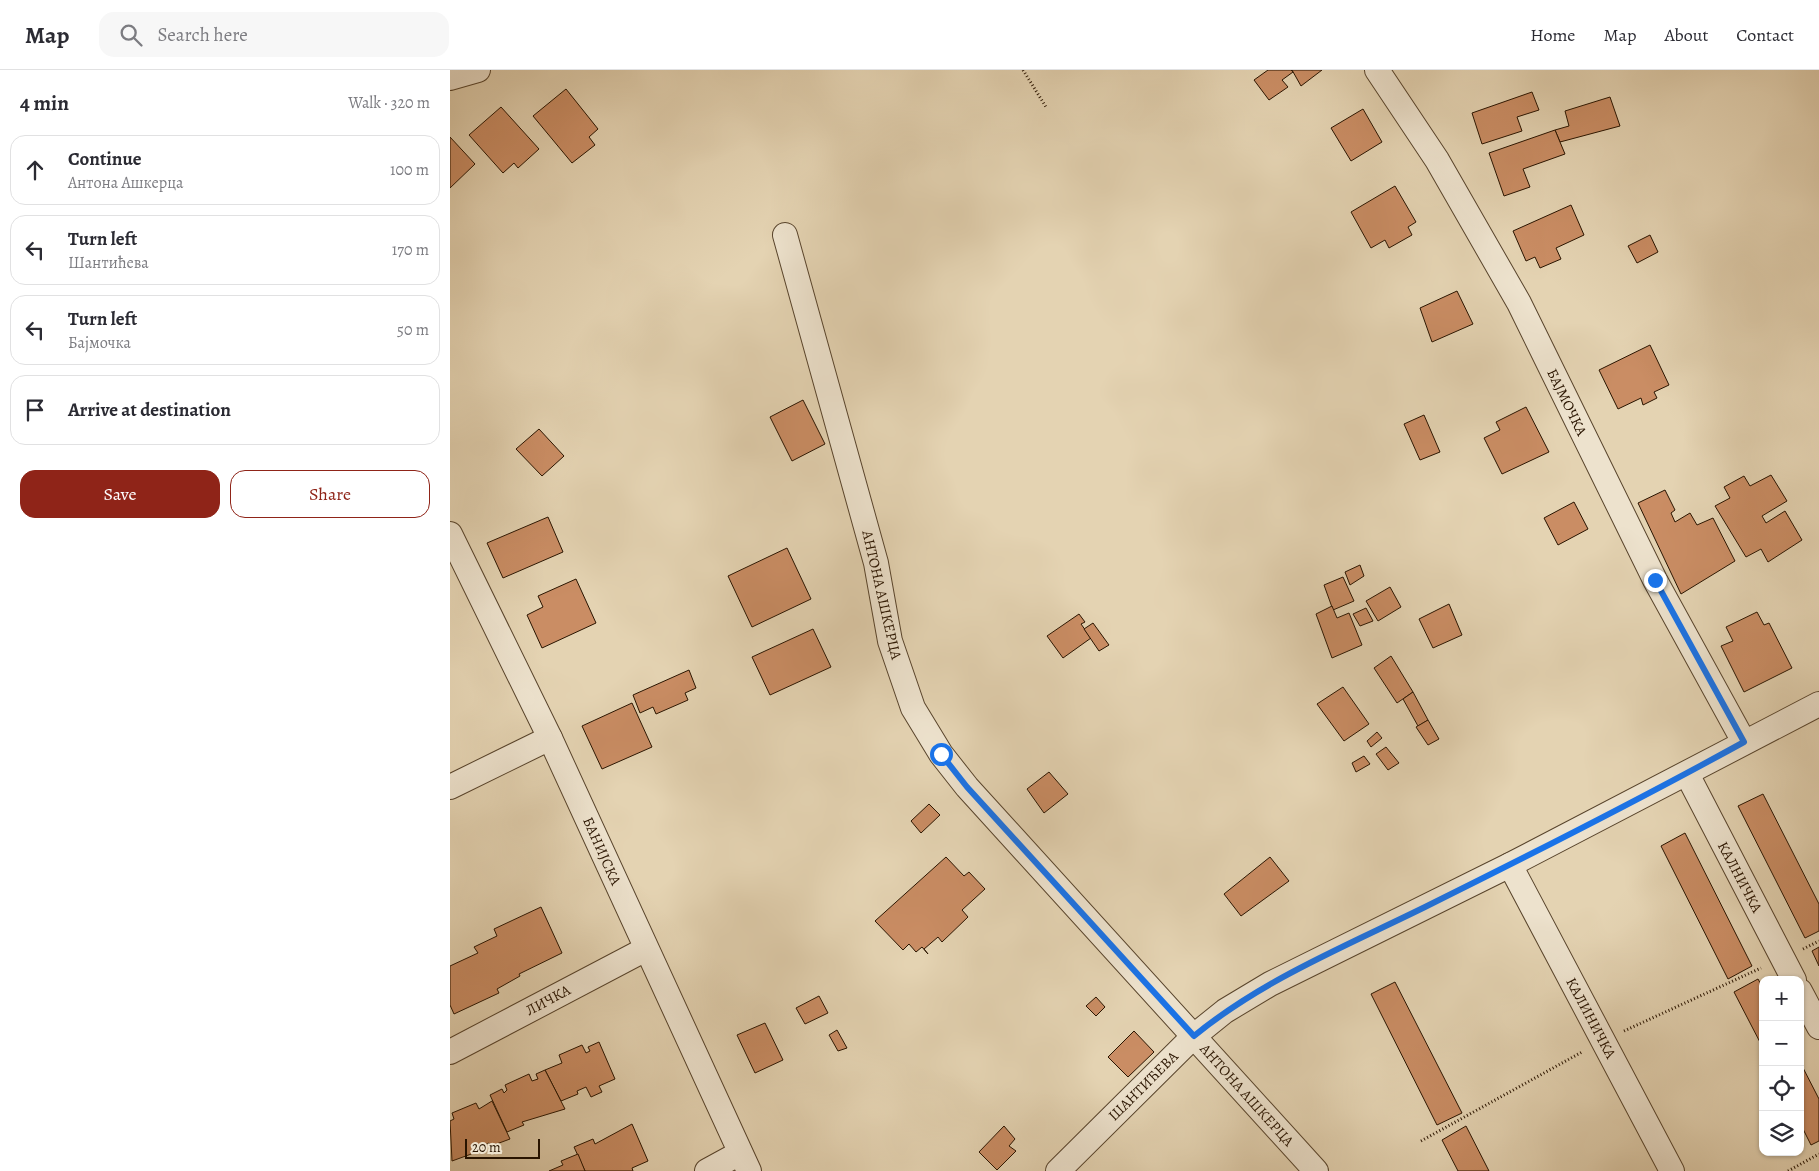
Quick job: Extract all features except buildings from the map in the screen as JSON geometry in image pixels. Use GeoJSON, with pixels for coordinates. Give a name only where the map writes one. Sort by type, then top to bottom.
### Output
{"type":"FeatureCollection","features":[{"type":"Feature","properties":{"kind":"street"},"geometry":{"type":"LineString","coordinates":[[450,78],[478,70]]}},
{"type":"Feature","properties":{"kind":"street","name":"БАЈМОЧКА"},"geometry":{"type":"LineString","coordinates":[[1377,70],[1437,160],[1519,303],[1655,580],[1744,742]]}},
{"type":"Feature","properties":{"kind":"street","name":"АНТОНА АШКЕРЦА"},"geometry":{"type":"LineString","coordinates":[[785,235],[876,563],[890,641],[913,708],[941,754],[967,787],[1316,1171]]}},
{"type":"Feature","properties":{"kind":"street","name":"БАНИЈСКА"},"geometry":{"type":"LineString","coordinates":[[450,534],[550,738],[745,1162]]}},
{"type":"Feature","properties":{"kind":"street","name":"ШАНТИЋЕВА"},"geometry":{"type":"LineString","coordinates":[[1058,1171],[1194,1036],[1225,1010],[1270,984],[1510,865],[1819,704]]}},
{"type":"Feature","properties":{"kind":"street"},"geometry":{"type":"LineString","coordinates":[[450,787],[550,738]]}},
{"type":"Feature","properties":{"kind":"street","name":"КАЛНИЧКА"},"geometry":{"type":"LineString","coordinates":[[1686,774],[1792,976]]}},
{"type":"Feature","properties":{"kind":"street","name":"КАЛИНИЧКА"},"geometry":{"type":"LineString","coordinates":[[1510,865],[1672,1171]]}},
{"type":"Feature","properties":{"kind":"street","name":"ЛИЧКА"},"geometry":{"type":"LineString","coordinates":[[450,1052],[646,949]]}},
{"type":"Feature","properties":{"kind":"street"},"geometry":{"type":"LineString","coordinates":[[1804,999],[1819,1027]]}},
{"type":"Feature","properties":{"kind":"street"},"geometry":{"type":"LineString","coordinates":[[707,1171],[745,1162]]}},
{"type":"Feature","properties":{"kind":"path"},"geometry":{"type":"LineString","coordinates":[[1023,70],[1046,107]]}},
{"type":"Feature","properties":{"kind":"path"},"geometry":{"type":"LineString","coordinates":[[1788,1171],[1819,1154]]}},
{"type":"Feature","properties":{"kind":"route"},"geometry":{"type":"LineString","coordinates":[[941,754],[967,787],[1194,1036],[1225,1010],[1270,984],[1510,865],[1744,742],[1655,580]]}}]}
